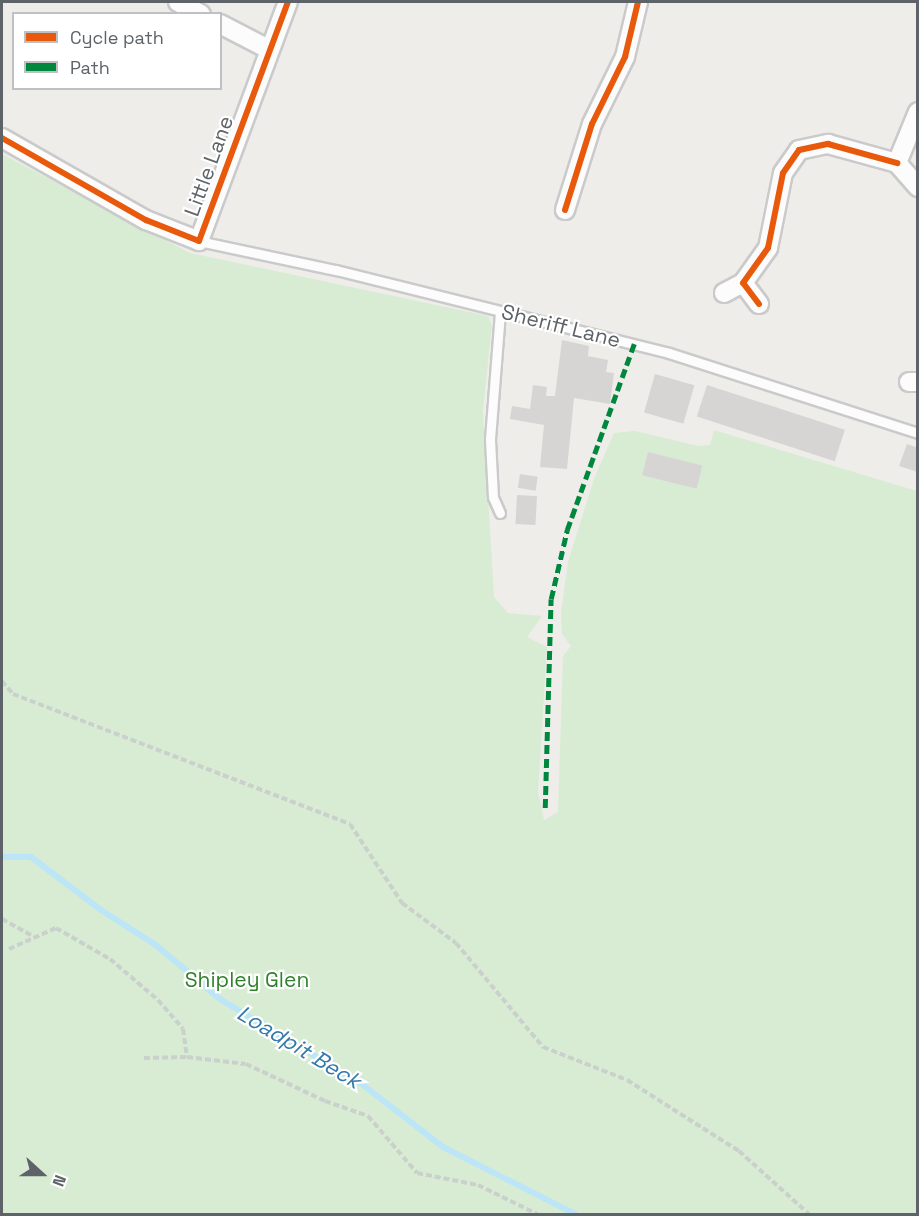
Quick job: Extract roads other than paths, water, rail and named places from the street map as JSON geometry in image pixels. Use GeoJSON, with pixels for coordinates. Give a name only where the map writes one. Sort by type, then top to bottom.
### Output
{"type":"FeatureCollection","features":[{"type":"Feature","properties":{"kind":"street"},"geometry":{"type":"LineString","coordinates":[[178,2],[197,12]]}},
{"type":"Feature","properties":{"kind":"street"},"geometry":{"type":"LineString","coordinates":[[565,210],[592,124],[625,57],[638,2]]}},
{"type":"Feature","properties":{"kind":"street","name":"Little Lane"},"geometry":{"type":"LineString","coordinates":[[199,241],[270,50],[283,3]]}},
{"type":"Feature","properties":{"kind":"street"},"geometry":{"type":"LineString","coordinates":[[222,25],[270,50]]}},
{"type":"Feature","properties":{"kind":"street"},"geometry":{"type":"LineString","coordinates":[[897,164],[918,112]]}},
{"type":"Feature","properties":{"kind":"street"},"geometry":{"type":"LineString","coordinates":[[2,138],[146,220],[199,241]]}},
{"type":"Feature","properties":{"kind":"street"},"geometry":{"type":"LineString","coordinates":[[724,293],[743,283],[768,248],[783,173],[799,150],[828,144],[897,164],[918,187]]}},
{"type":"Feature","properties":{"kind":"street"},"geometry":{"type":"LineString","coordinates":[[743,283],[759,304]]}},
{"type":"Feature","properties":{"kind":"lane","name":"Sheriff Lane"},"geometry":{"type":"LineString","coordinates":[[199,241],[669,353],[918,433]]}},
{"type":"Feature","properties":{"kind":"lane"},"geometry":{"type":"LineString","coordinates":[[500,311],[490,439],[493,497],[500,513]]}},
{"type":"Feature","properties":{"kind":"waterway","name":"Loadpit Beck"},"geometry":{"type":"LineString","coordinates":[[2,857],[31,857],[101,910],[156,945],[220,999],[363,1085],[443,1147],[575,1214]]}},
{"type":"Feature","properties":{"kind":"park label","name":"Shipley Glen"},"geometry":{"type":"Point","coordinates":[247,980]}}]}
